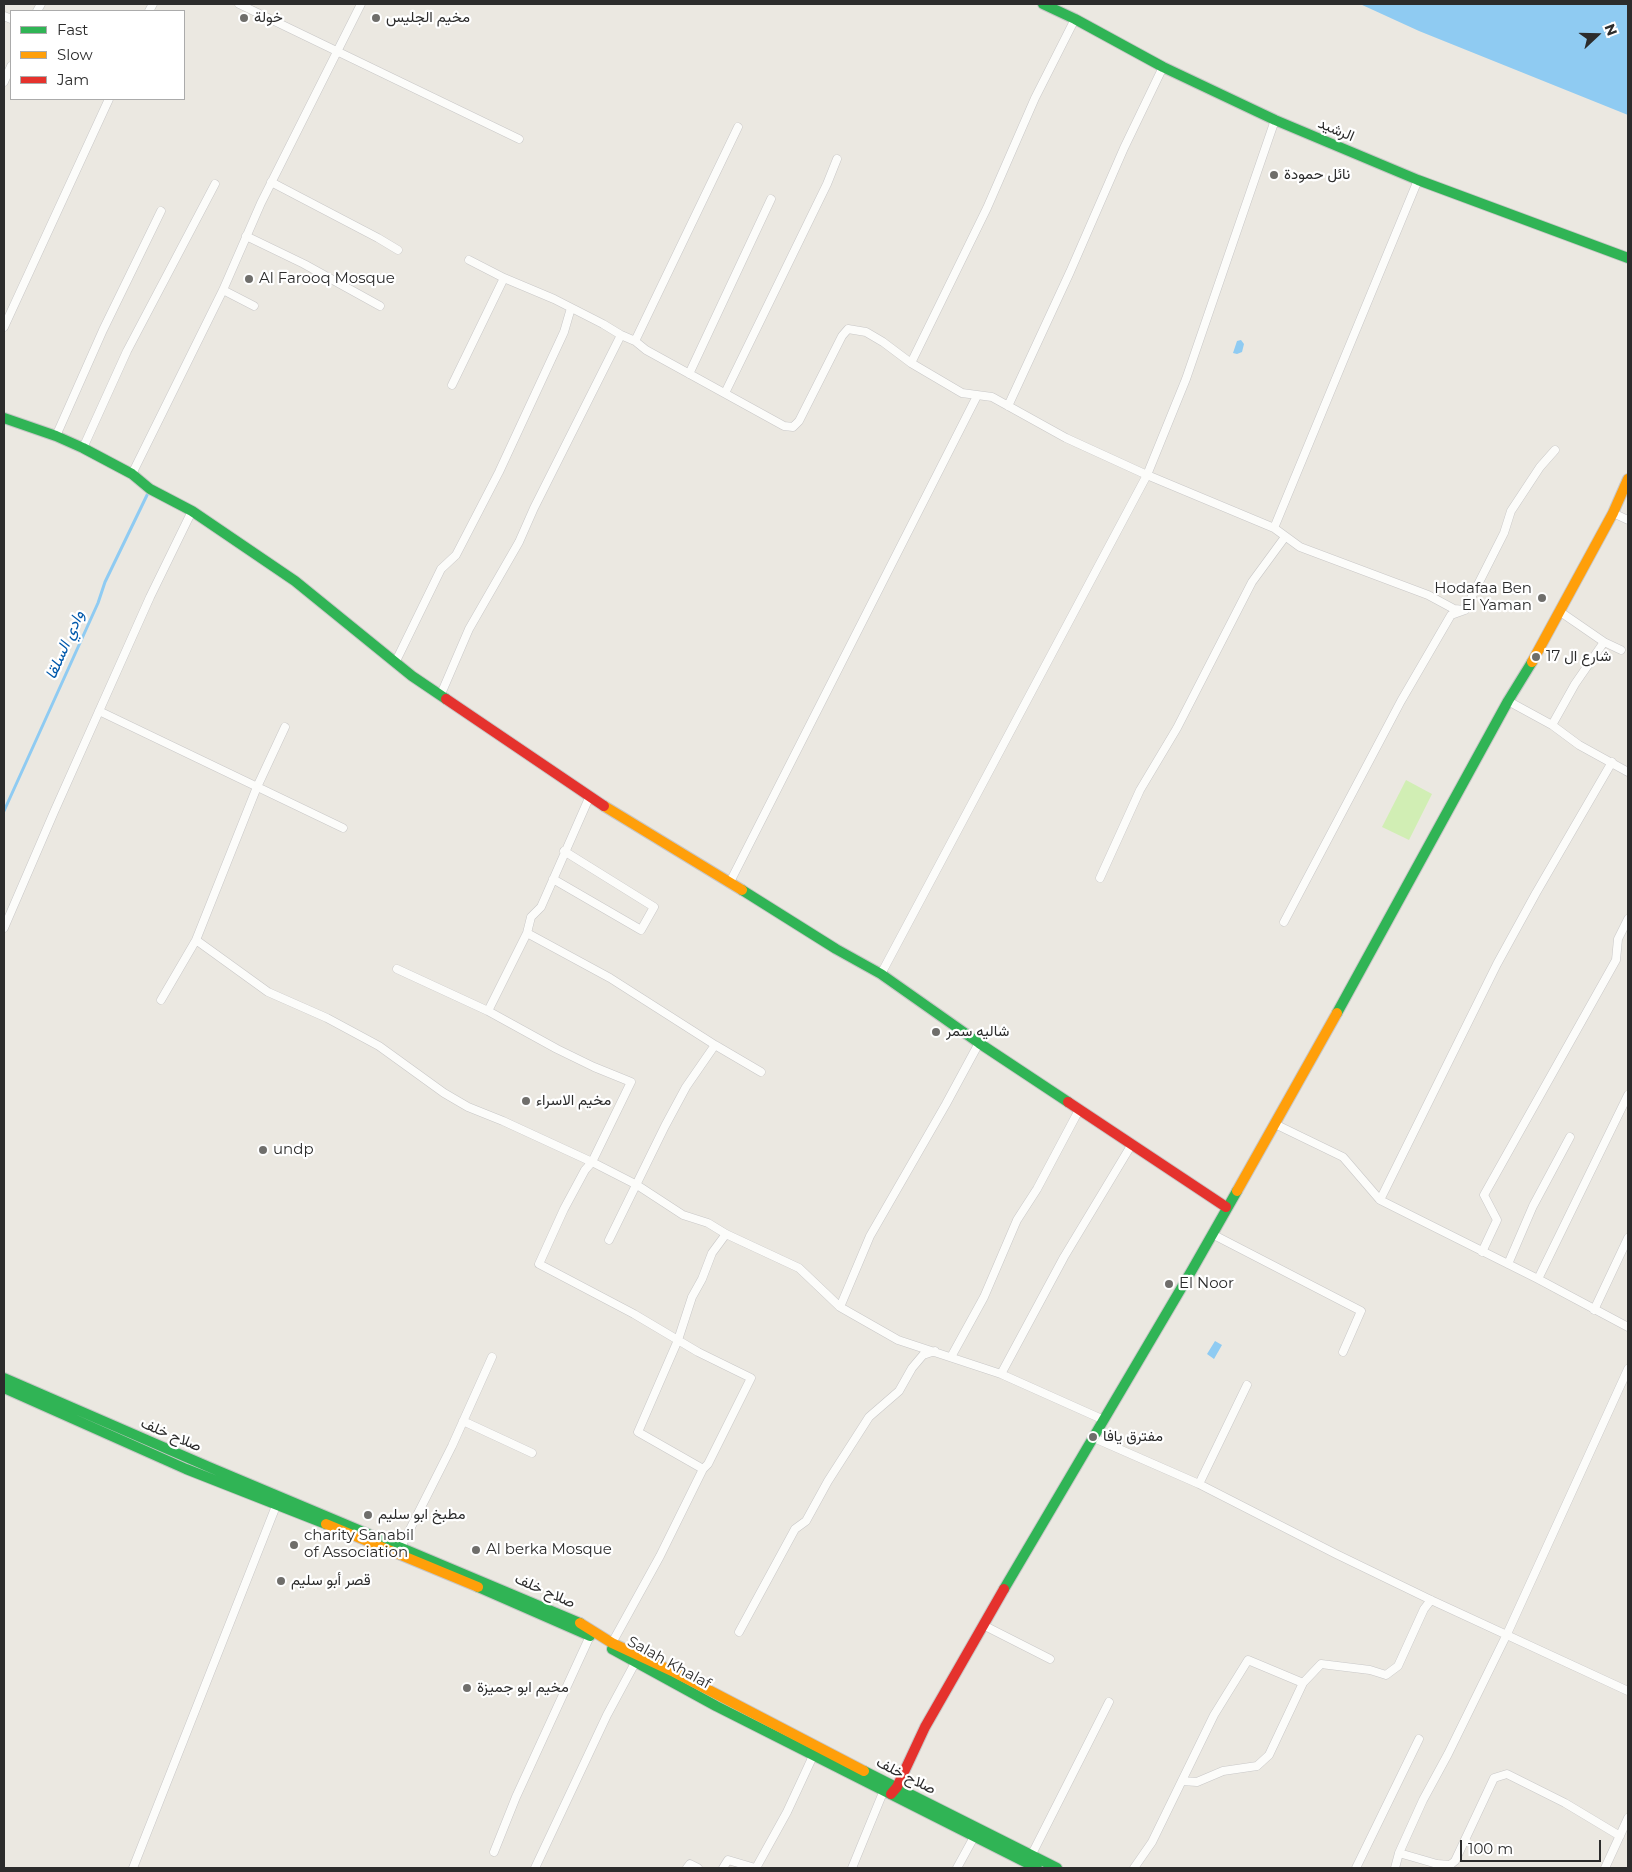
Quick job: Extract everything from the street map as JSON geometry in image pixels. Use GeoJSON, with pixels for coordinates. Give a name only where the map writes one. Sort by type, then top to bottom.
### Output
{"type":"FeatureCollection","features":[{"type":"Feature","properties":{"kind":"street"},"geometry":{"type":"LineString","coordinates":[[239,4],[519,139]]}},
{"type":"Feature","properties":{"kind":"street"},"geometry":{"type":"LineString","coordinates":[[132,474],[223,290],[271,182],[361,4]]}},
{"type":"Feature","properties":{"kind":"street","name":"الرشيد"},"geometry":{"type":"LineString","coordinates":[[1043,4],[1075,19],[1163,67],[1275,120],[1418,180],[1628,258]]}},
{"type":"Feature","properties":{"kind":"street"},"geometry":{"type":"LineString","coordinates":[[912,363],[988,208],[1035,98],[1075,19]]}},
{"type":"Feature","properties":{"kind":"street"},"geometry":{"type":"LineString","coordinates":[[1008,406],[1070,272],[1124,148],[1163,67]]}},
{"type":"Feature","properties":{"kind":"street"},"geometry":{"type":"LineString","coordinates":[[4,82],[10,68]]}},
{"type":"Feature","properties":{"kind":"street"},"geometry":{"type":"LineString","coordinates":[[4,327],[109,100]]}},
{"type":"Feature","properties":{"kind":"street"},"geometry":{"type":"LineString","coordinates":[[880,974],[1147,475],[1186,379],[1275,120]]}},
{"type":"Feature","properties":{"kind":"street"},"geometry":{"type":"LineString","coordinates":[[635,341],[738,127]]}},
{"type":"Feature","properties":{"kind":"street"},"geometry":{"type":"LineString","coordinates":[[724,393],[827,184],[837,159]]}},
{"type":"Feature","properties":{"kind":"street"},"geometry":{"type":"LineString","coordinates":[[1274,528],[1418,180]]}},
{"type":"Feature","properties":{"kind":"street"},"geometry":{"type":"LineString","coordinates":[[271,182],[398,250]]}},
{"type":"Feature","properties":{"kind":"street"},"geometry":{"type":"LineString","coordinates":[[83,448],[126,352],[215,184]]}},
{"type":"Feature","properties":{"kind":"street"},"geometry":{"type":"LineString","coordinates":[[689,374],[771,199]]}},
{"type":"Feature","properties":{"kind":"street"},"geometry":{"type":"LineString","coordinates":[[56,436],[103,330],[161,211]]}},
{"type":"Feature","properties":{"kind":"street"},"geometry":{"type":"LineString","coordinates":[[246,236],[304,264],[380,306]]}},
{"type":"Feature","properties":{"kind":"street"},"geometry":{"type":"LineString","coordinates":[[469,260],[603,324],[635,341],[646,350],[784,426],[792,427],[799,421],[842,336],[848,329],[866,332],[962,393],[992,397],[1066,438],[1147,475],[1274,528],[1285,538],[1300,547],[1428,595],[1454,609],[1465,610]]}},
{"type":"Feature","properties":{"kind":"street"},"geometry":{"type":"LineString","coordinates":[[452,385],[504,278]]}},
{"type":"Feature","properties":{"kind":"street"},"geometry":{"type":"LineString","coordinates":[[223,290],[254,306]]}},
{"type":"Feature","properties":{"kind":"street"},"geometry":{"type":"LineString","coordinates":[[396,661],[441,569],[456,555],[499,472],[564,332],[572,308]]}},
{"type":"Feature","properties":{"kind":"street"},"geometry":{"type":"LineString","coordinates":[[441,694],[469,629],[519,542],[534,508],[621,335]]}},
{"type":"Feature","properties":{"kind":"street"},"geometry":{"type":"LineString","coordinates":[[730,882],[976,396]]}},
{"type":"Feature","properties":{"kind":"street"},"geometry":{"type":"LineString","coordinates":[[4,418],[56,436],[83,448],[132,474],[150,489],[192,511],[295,581],[396,661],[412,676],[441,694],[589,798],[880,974],[1078,1110],[1226,1207]]}},
{"type":"Feature","properties":{"kind":"street"},"geometry":{"type":"LineString","coordinates":[[1284,922],[1401,701],[1451,614],[1465,610],[1504,533],[1511,511],[1540,467],[1555,450]]}},
{"type":"Feature","properties":{"kind":"street"},"geometry":{"type":"LineString","coordinates":[[852,1868],[890,1790],[925,1727],[1212,1234],[1352,987],[1508,701],[1559,612],[1613,512],[1628,479]]}},
{"type":"Feature","properties":{"kind":"street"},"geometry":{"type":"LineString","coordinates":[[4,928],[150,597],[192,511]]}},
{"type":"Feature","properties":{"kind":"street"},"geometry":{"type":"LineString","coordinates":[[1613,512],[1628,520]]}},
{"type":"Feature","properties":{"kind":"street"},"geometry":{"type":"LineString","coordinates":[[1100,878],[1140,790],[1177,728],[1252,582],[1285,538]]}},
{"type":"Feature","properties":{"kind":"street"},"geometry":{"type":"LineString","coordinates":[[1559,612],[1604,642],[1621,650]]}},
{"type":"Feature","properties":{"kind":"street"},"geometry":{"type":"LineString","coordinates":[[1552,725],[1575,684],[1604,642]]}},
{"type":"Feature","properties":{"kind":"street"},"geometry":{"type":"LineString","coordinates":[[1508,701],[1552,725],[1579,745],[1628,772]]}},
{"type":"Feature","properties":{"kind":"street"},"geometry":{"type":"LineString","coordinates":[[99,711],[343,828]]}},
{"type":"Feature","properties":{"kind":"street"},"geometry":{"type":"LineString","coordinates":[[161,1000],[196,940],[257,787],[285,727]]}},
{"type":"Feature","properties":{"kind":"street"},"geometry":{"type":"LineString","coordinates":[[1380,1200],[1497,964],[1536,892],[1612,762]]}},
{"type":"Feature","properties":{"kind":"street"},"geometry":{"type":"LineString","coordinates":[[488,1011],[527,933],[531,916],[541,907],[564,851],[589,798]]}},
{"type":"Feature","properties":{"kind":"street"},"geometry":{"type":"LineString","coordinates":[[553,879],[641,930],[654,906],[564,851]]}},
{"type":"Feature","properties":{"kind":"street"},"geometry":{"type":"LineString","coordinates":[[1482,1252],[1497,1220],[1484,1195],[1616,960],[1618,939],[1628,919]]}},
{"type":"Feature","properties":{"kind":"street"},"geometry":{"type":"LineString","coordinates":[[527,933],[610,978],[761,1072]]}},
{"type":"Feature","properties":{"kind":"street"},"geometry":{"type":"LineString","coordinates":[[196,940],[268,992],[327,1018],[379,1046],[468,1107],[504,1121],[592,1162],[637,1185],[683,1215],[708,1223],[726,1234],[799,1268],[840,1306],[898,1340],[1001,1374],[1104,1420]]}},
{"type":"Feature","properties":{"kind":"street"},"geometry":{"type":"LineString","coordinates":[[397,969],[488,1011],[594,1067],[631,1082],[592,1162],[585,1170],[564,1209],[539,1264],[751,1378],[660,1556],[612,1642]]}},
{"type":"Feature","properties":{"kind":"street"},"geometry":{"type":"LineString","coordinates":[[840,1306],[870,1236],[979,1043]]}},
{"type":"Feature","properties":{"kind":"street"},"geometry":{"type":"LineString","coordinates":[[609,1240],[686,1087],[715,1045]]}},
{"type":"Feature","properties":{"kind":"street"},"geometry":{"type":"LineString","coordinates":[[1538,1279],[1628,1095]]}},
{"type":"Feature","properties":{"kind":"street"},"geometry":{"type":"LineString","coordinates":[[952,1357],[984,1297],[1017,1220],[1037,1189],[1078,1110]]}},
{"type":"Feature","properties":{"kind":"street"},"geometry":{"type":"LineString","coordinates":[[1279,1126],[1343,1157],[1380,1200],[1538,1279],[1628,1327]]}},
{"type":"Feature","properties":{"kind":"street"},"geometry":{"type":"LineString","coordinates":[[1508,1264],[1533,1206],[1570,1137]]}},
{"type":"Feature","properties":{"kind":"street"},"geometry":{"type":"LineString","coordinates":[[1001,1374],[1064,1257],[1132,1144]]}},
{"type":"Feature","properties":{"kind":"street"},"geometry":{"type":"LineString","coordinates":[[703,1469],[638,1432],[678,1340],[692,1297],[702,1279],[712,1253],[726,1234]]}},
{"type":"Feature","properties":{"kind":"street"},"geometry":{"type":"LineString","coordinates":[[1212,1234],[1361,1311],[1343,1352]]}},
{"type":"Feature","properties":{"kind":"street"},"geometry":{"type":"LineString","coordinates":[[1594,1310],[1628,1238]]}},
{"type":"Feature","properties":{"kind":"street"},"geometry":{"type":"LineString","coordinates":[[740,1632],[795,1530],[806,1521],[828,1481],[868,1417],[899,1392],[912,1368],[923,1355],[935,1351]]}},
{"type":"Feature","properties":{"kind":"street"},"geometry":{"type":"LineString","coordinates":[[401,1546],[463,1421],[492,1357]]}},
{"type":"Feature","properties":{"kind":"street"},"geometry":{"type":"LineString","coordinates":[[1395,1868],[1399,1853],[1423,1800],[1448,1754],[1507,1634],[1628,1369]]}},
{"type":"Feature","properties":{"kind":"street","name":"صلاح خلف"},"geometry":{"type":"LineString","coordinates":[[4,1378],[209,1468],[401,1546],[575,1620],[612,1642],[674,1672],[890,1790],[1057,1868]]}},
{"type":"Feature","properties":{"kind":"street"},"geometry":{"type":"LineString","coordinates":[[1199,1484],[1248,1385]]}},
{"type":"Feature","properties":{"kind":"street","name":"صلاح خلف"},"geometry":{"type":"LineString","coordinates":[[4,1388],[186,1469],[276,1506]]}},
{"type":"Feature","properties":{"kind":"street"},"geometry":{"type":"LineString","coordinates":[[463,1421],[532,1453]]}},
{"type":"Feature","properties":{"kind":"street"},"geometry":{"type":"LineString","coordinates":[[1094,1438],[1199,1484],[1327,1550],[1628,1691]]}},
{"type":"Feature","properties":{"kind":"street"},"geometry":{"type":"LineString","coordinates":[[133,1868],[276,1506]]}},
{"type":"Feature","properties":{"kind":"street","name":"Salah Khalaf"},"geometry":{"type":"LineString","coordinates":[[276,1506],[304,1515],[545,1615],[590,1636],[635,1662],[813,1756],[890,1790],[974,1837],[1035,1868]]}},
{"type":"Feature","properties":{"kind":"street"},"geometry":{"type":"LineString","coordinates":[[1182,1780],[1197,1782],[1223,1771],[1257,1766],[1269,1755],[1303,1682],[1321,1664],[1370,1670],[1386,1675],[1398,1666],[1424,1609],[1431,1600]]}},
{"type":"Feature","properties":{"kind":"street"},"geometry":{"type":"LineString","coordinates":[[983,1625],[1050,1658]]}},
{"type":"Feature","properties":{"kind":"street"},"geometry":{"type":"LineString","coordinates":[[494,1852],[516,1797],[590,1636]]}},
{"type":"Feature","properties":{"kind":"street"},"geometry":{"type":"LineString","coordinates":[[1134,1868],[1152,1842],[1214,1715],[1248,1660],[1303,1682]]}},
{"type":"Feature","properties":{"kind":"street"},"geometry":{"type":"LineString","coordinates":[[535,1868],[606,1715],[635,1662]]}},
{"type":"Feature","properties":{"kind":"street"},"geometry":{"type":"LineString","coordinates":[[1031,1856],[1110,1702]]}},
{"type":"Feature","properties":{"kind":"street"},"geometry":{"type":"LineString","coordinates":[[1356,1868],[1419,1739]]}},
{"type":"Feature","properties":{"kind":"street"},"geometry":{"type":"LineString","coordinates":[[723,1868],[728,1860],[756,1868],[787,1812],[813,1756]]}},
{"type":"Feature","properties":{"kind":"street"},"geometry":{"type":"LineString","coordinates":[[1399,1853],[1437,1864],[1450,1865],[1455,1861],[1494,1778],[1506,1774],[1565,1803],[1620,1836]]}},
{"type":"Feature","properties":{"kind":"street"},"geometry":{"type":"LineString","coordinates":[[1606,1868],[1628,1818]]}},
{"type":"Feature","properties":{"kind":"street"},"geometry":{"type":"LineString","coordinates":[[957,1868],[974,1837]]}},
{"type":"Feature","properties":{"kind":"street"},"geometry":{"type":"LineString","coordinates":[[687,1868],[690,1864],[698,1868]]}},
{"type":"Feature","properties":{"kind":"green space"},"geometry":{"type":"Polygon","coordinates":[[[1406,780],[1432,794],[1409,840],[1382,827],[1406,780]]]}},
{"type":"Feature","properties":{"kind":"water"},"geometry":{"type":"Polygon","coordinates":[[[1360,4],[1628,4],[1628,115],[1419,31],[1360,4]]]}},
{"type":"Feature","properties":{"kind":"water"},"geometry":{"type":"Polygon","coordinates":[[[1241,340],[1244,344],[1242,352],[1233,353],[1237,341],[1241,340]]]}},
{"type":"Feature","properties":{"kind":"water"},"geometry":{"type":"Polygon","coordinates":[[[1215,1341],[1222,1345],[1214,1359],[1207,1354],[1215,1341]]]}},
{"type":"Feature","properties":{"kind":"waterway","name":"وادي السلقا"},"geometry":{"type":"LineString","coordinates":[[4,811],[98,603],[105,582],[149,491]]}},
{"type":"Feature","properties":{"kind":"traffic: fast"},"geometry":{"type":"LineString","coordinates":[[1043,4],[1075,19],[1163,67],[1275,120],[1418,180],[1628,258]]}},
{"type":"Feature","properties":{"kind":"traffic: fast"},"geometry":{"type":"LineString","coordinates":[[4,418],[56,436],[83,448],[132,474],[150,489],[192,511],[295,581],[412,676],[446,699]]}},
{"type":"Feature","properties":{"kind":"traffic: fast"},"geometry":{"type":"LineString","coordinates":[[1337,1013],[1508,701],[1532,662]]}},
{"type":"Feature","properties":{"kind":"traffic: fast"},"geometry":{"type":"LineString","coordinates":[[742,890],[836,949],[881,974],[979,1043],[1068,1102]]}},
{"type":"Feature","properties":{"kind":"traffic: fast"},"geometry":{"type":"LineString","coordinates":[[1004,1589],[1237,1191]]}},
{"type":"Feature","properties":{"kind":"traffic: fast"},"geometry":{"type":"LineString","coordinates":[[4,1378],[209,1467],[580,1623]]}},
{"type":"Feature","properties":{"kind":"traffic: fast"},"geometry":{"type":"LineString","coordinates":[[4,1388],[186,1469],[326,1524]]}},
{"type":"Feature","properties":{"kind":"traffic: fast"},"geometry":{"type":"LineString","coordinates":[[478,1587],[590,1636]]}},
{"type":"Feature","properties":{"kind":"traffic: fast"},"geometry":{"type":"LineString","coordinates":[[612,1649],[716,1706],[1037,1868]]}},
{"type":"Feature","properties":{"kind":"traffic: fast"},"geometry":{"type":"LineString","coordinates":[[864,1771],[1057,1868]]}},
{"type":"Feature","properties":{"kind":"traffic: slow"},"geometry":{"type":"LineString","coordinates":[[1532,662],[1613,513],[1628,479]]}},
{"type":"Feature","properties":{"kind":"traffic: slow"},"geometry":{"type":"LineString","coordinates":[[604,806],[742,890]]}},
{"type":"Feature","properties":{"kind":"traffic: slow"},"geometry":{"type":"LineString","coordinates":[[1237,1191],[1337,1013]]}},
{"type":"Feature","properties":{"kind":"traffic: slow"},"geometry":{"type":"LineString","coordinates":[[326,1524],[478,1587]]}},
{"type":"Feature","properties":{"kind":"traffic: slow"},"geometry":{"type":"LineString","coordinates":[[580,1623],[612,1643],[674,1672],[864,1771]]}},
{"type":"Feature","properties":{"kind":"traffic: jam"},"geometry":{"type":"LineString","coordinates":[[446,699],[604,806]]}},
{"type":"Feature","properties":{"kind":"traffic: jam"},"geometry":{"type":"LineString","coordinates":[[1068,1102],[1226,1207]]}},
{"type":"Feature","properties":{"kind":"traffic: jam"},"geometry":{"type":"LineString","coordinates":[[891,1794],[897,1787],[925,1727],[1004,1589]]}},
{"type":"Feature","properties":{"kind":"place","name":"خولة"},"geometry":{"type":"Point","coordinates":[244,18]}},
{"type":"Feature","properties":{"kind":"place","name":"مخيم الجليس"},"geometry":{"type":"Point","coordinates":[376,18]}},
{"type":"Feature","properties":{"kind":"place","name":"نائل حمودة"},"geometry":{"type":"Point","coordinates":[1274,175]}},
{"type":"Feature","properties":{"kind":"place","name":"Al Farooq Mosque"},"geometry":{"type":"Point","coordinates":[249,279]}},
{"type":"Feature","properties":{"kind":"place","name":"Hodafaa Ben El Yaman"},"geometry":{"type":"Point","coordinates":[1542,598]}},
{"type":"Feature","properties":{"kind":"place","name":"شارع ال 17"},"geometry":{"type":"Point","coordinates":[1536,657]}},
{"type":"Feature","properties":{"kind":"place","name":"شاليه سمر"},"geometry":{"type":"Point","coordinates":[936,1032]}},
{"type":"Feature","properties":{"kind":"place","name":"مخيم الاسراء"},"geometry":{"type":"Point","coordinates":[526,1101]}},
{"type":"Feature","properties":{"kind":"place","name":"undp"},"geometry":{"type":"Point","coordinates":[263,1150]}},
{"type":"Feature","properties":{"kind":"place","name":"El Noor"},"geometry":{"type":"Point","coordinates":[1169,1284]}},
{"type":"Feature","properties":{"kind":"place","name":"مفترق يافا"},"geometry":{"type":"Point","coordinates":[1093,1437]}},
{"type":"Feature","properties":{"kind":"place","name":"مطبخ ابو سليم"},"geometry":{"type":"Point","coordinates":[368,1515]}},
{"type":"Feature","properties":{"kind":"place","name":"charity Sanabil of Association"},"geometry":{"type":"Point","coordinates":[294,1545]}},
{"type":"Feature","properties":{"kind":"place","name":"Al berka Mosque"},"geometry":{"type":"Point","coordinates":[476,1550]}},
{"type":"Feature","properties":{"kind":"place","name":"قصر أبو سليم"},"geometry":{"type":"Point","coordinates":[281,1581]}},
{"type":"Feature","properties":{"kind":"place","name":"مخيم ابو جميزة"},"geometry":{"type":"Point","coordinates":[467,1688]}}]}
